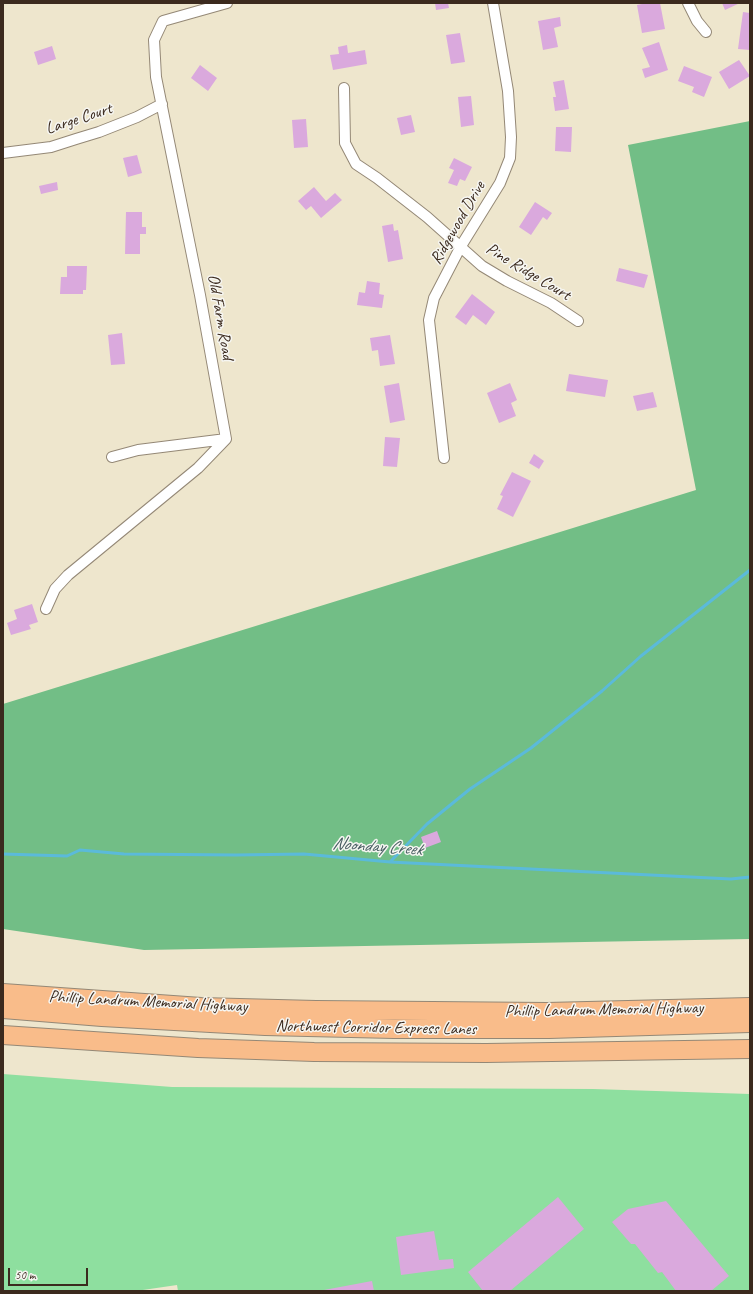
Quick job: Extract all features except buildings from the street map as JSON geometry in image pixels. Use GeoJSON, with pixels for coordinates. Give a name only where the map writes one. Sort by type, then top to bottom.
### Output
{"type":"FeatureCollection","features":[{"type":"Feature","properties":{"kind":"highway","name":"Phillip Landrum Memorial Highway"},"geometry":{"type":"LineString","coordinates":[[3,993],[201,1007],[324,1010],[547,1012],[750,1007]]}},
{"type":"Feature","properties":{"kind":"highway","name":"Northwest Corridor Express Lanes"},"geometry":{"type":"LineString","coordinates":[[3,1010],[265,1026],[394,1029],[549,1029],[750,1023]]}},
{"type":"Feature","properties":{"kind":"highway"},"geometry":{"type":"LineString","coordinates":[[3,1034],[198,1048],[314,1052],[429,1054],[750,1049]]}},
{"type":"Feature","properties":{"kind":"street","name":"Old Farm Road"},"geometry":{"type":"LineString","coordinates":[[226,3],[163,21],[154,40],[156,77],[200,295],[226,439]]}},
{"type":"Feature","properties":{"kind":"street","name":"Ridgewood Drive"},"geometry":{"type":"LineString","coordinates":[[444,458],[429,320],[434,298],[461,246],[500,183],[510,158],[511,137],[508,91],[493,3]]}},
{"type":"Feature","properties":{"kind":"street"},"geometry":{"type":"LineString","coordinates":[[688,3],[697,22],[706,32]]}},
{"type":"Feature","properties":{"kind":"street","name":"Pine Ridge Court"},"geometry":{"type":"LineString","coordinates":[[344,88],[345,143],[356,164],[377,178],[427,217],[482,266],[507,282],[551,303],[578,321]]}},
{"type":"Feature","properties":{"kind":"street","name":"Large Court"},"geometry":{"type":"LineString","coordinates":[[3,153],[58,145],[99,132],[138,117],[162,104]]}},
{"type":"Feature","properties":{"kind":"street"},"geometry":{"type":"LineString","coordinates":[[112,457],[138,450],[226,439]]}},
{"type":"Feature","properties":{"kind":"street"},"geometry":{"type":"LineString","coordinates":[[46,609],[55,589],[68,575],[198,468],[226,439]]}},
{"type":"Feature","properties":{"kind":"green space"},"geometry":{"type":"Polygon","coordinates":[[[750,121],[750,939],[144,950],[3,929],[3,704],[696,490],[628,145],[750,121]]]}},
{"type":"Feature","properties":{"kind":"green space"},"geometry":{"type":"Polygon","coordinates":[[[3,1074],[172,1087],[593,1089],[750,1094],[750,1291],[178,1291],[177,1285],[136,1291],[3,1291],[3,1074]]]}},
{"type":"Feature","properties":{"kind":"waterway"},"geometry":{"type":"LineString","coordinates":[[390,862],[427,824],[470,789],[531,748],[602,691],[641,656],[750,570]]}},
{"type":"Feature","properties":{"kind":"waterway","name":"Noonday Creek"},"geometry":{"type":"LineString","coordinates":[[3,854],[67,856],[80,850],[124,854],[304,854],[390,862],[731,879],[750,877]]}}]}
